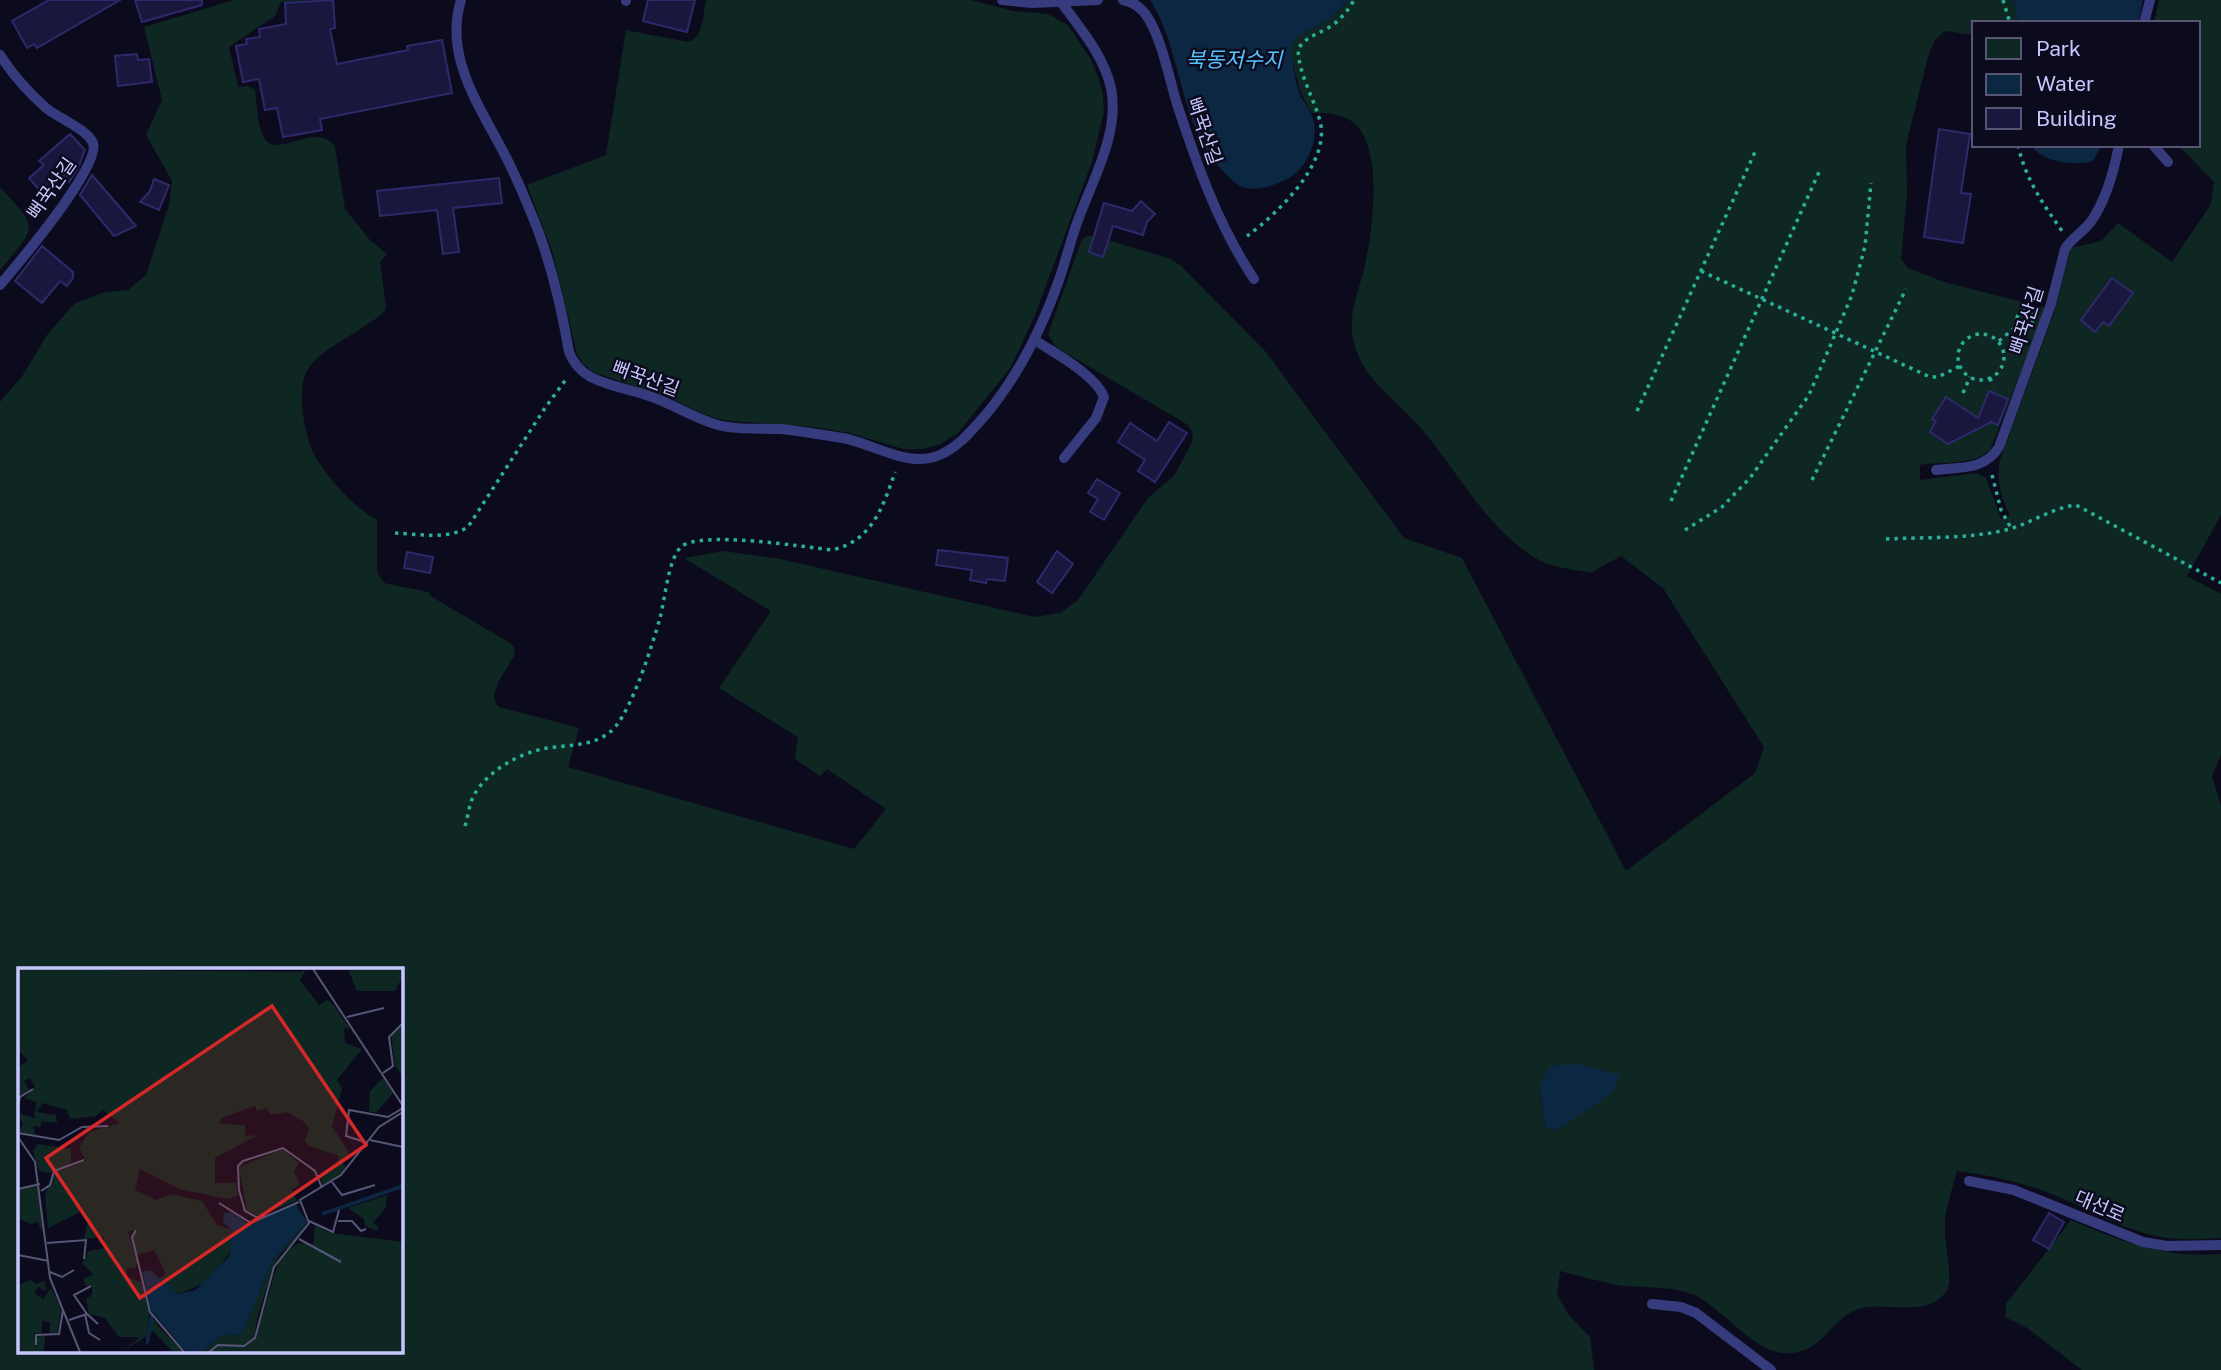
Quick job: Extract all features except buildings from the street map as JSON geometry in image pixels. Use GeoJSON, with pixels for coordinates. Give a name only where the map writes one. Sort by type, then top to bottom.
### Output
{"type":"FeatureCollection","features":[{"type":"Feature","properties":{"kind":"lane"},"geometry":{"type":"LineString","coordinates":[[461,0],[456,19],[459,58],[470,90],[508,160],[540,235],[569,352],[578,367]]}},
{"type":"Feature","properties":{"kind":"lane"},"geometry":{"type":"LineString","coordinates":[[1002,0],[1032,3],[1098,0]]}},
{"type":"Feature","properties":{"kind":"lane","name":"뻐꾹산길"},"geometry":{"type":"LineString","coordinates":[[1123,0],[1140,8],[1154,29],[1192,150],[1218,217],[1254,279]]}},
{"type":"Feature","properties":{"kind":"lane"},"geometry":{"type":"LineString","coordinates":[[2145,21],[2150,0]]}},
{"type":"Feature","properties":{"kind":"lane","name":"뻐꾹산길"},"geometry":{"type":"LineString","coordinates":[[578,367],[591,377],[651,396],[700,419],[724,426],[822,435],[852,440],[899,456],[923,459],[942,454],[962,442],[1022,366],[1035,340],[1059,280],[1110,130],[1111,88],[1104,68],[1061,2]]}},
{"type":"Feature","properties":{"kind":"lane","name":"뻐꾹산길"},"geometry":{"type":"LineString","coordinates":[[0,55],[24,86],[47,109],[85,134],[93,143],[94,152],[90,164],[69,198],[0,285]]}},
{"type":"Feature","properties":{"kind":"lane","name":"뻐꾹산길"},"geometry":{"type":"LineString","coordinates":[[1989,460],[2004,435],[2052,304],[2065,248],[2069,241],[2091,222],[2102,202],[2118,147]]}},
{"type":"Feature","properties":{"kind":"lane"},"geometry":{"type":"LineString","coordinates":[[2155,147],[2168,162]]}},
{"type":"Feature","properties":{"kind":"lane"},"geometry":{"type":"LineString","coordinates":[[1035,340],[1091,379],[1104,397],[1096,418],[1064,458]]}},
{"type":"Feature","properties":{"kind":"lane"},"geometry":{"type":"LineString","coordinates":[[1936,470],[1985,464],[1989,460]]}},
{"type":"Feature","properties":{"kind":"lane","name":"대선로"},"geometry":{"type":"LineString","coordinates":[[1969,1181],[2014,1190],[2143,1242],[2167,1246],[2221,1245]]}},
{"type":"Feature","properties":{"kind":"lane"},"geometry":{"type":"LineString","coordinates":[[1652,1304],[1681,1307],[1696,1313],[1771,1370]]}},
{"type":"Feature","properties":{"kind":"path"},"geometry":{"type":"LineString","coordinates":[[1233,246],[1269,220],[1294,194],[1311,166],[1321,142],[1321,124],[1303,79],[1298,49],[1304,40],[1327,29],[1338,20],[1348,11],[1354,0]]}},
{"type":"Feature","properties":{"kind":"path"},"geometry":{"type":"LineString","coordinates":[[2003,0],[2009,21]]}},
{"type":"Feature","properties":{"kind":"path"},"geometry":{"type":"LineString","coordinates":[[2018,147],[2023,167],[2034,189],[2069,241]]}},
{"type":"Feature","properties":{"kind":"path"},"geometry":{"type":"LineString","coordinates":[[1637,411],[1755,152]]}},
{"type":"Feature","properties":{"kind":"path"},"geometry":{"type":"LineString","coordinates":[[1671,501],[1819,173]]}},
{"type":"Feature","properties":{"kind":"path"},"geometry":{"type":"LineString","coordinates":[[1685,530],[1721,507],[1750,478],[1809,395],[1852,295],[1865,246],[1871,183]]}},
{"type":"Feature","properties":{"kind":"path"},"geometry":{"type":"LineString","coordinates":[[1701,271],[1934,378],[1960,366]]}},
{"type":"Feature","properties":{"kind":"path"},"geometry":{"type":"LineString","coordinates":[[1812,480],[1906,289]]}},
{"type":"Feature","properties":{"kind":"path"},"geometry":{"type":"LineString","coordinates":[[2026,311],[2032,315],[2032,323],[2028,327],[2019,324],[2018,317],[2021,313],[2026,311]]}},
{"type":"Feature","properties":{"kind":"path"},"geometry":{"type":"LineString","coordinates":[[1999,342],[2019,324]]}},
{"type":"Feature","properties":{"kind":"path"},"geometry":{"type":"LineString","coordinates":[[1986,334],[1999,342],[2004,357],[2003,365],[1999,372],[1990,378],[1978,380],[1970,377],[1960,366],[1958,359],[1961,345],[1972,336],[1986,334]]}},
{"type":"Feature","properties":{"kind":"path"},"geometry":{"type":"LineString","coordinates":[[396,533],[449,535],[468,527],[557,390],[578,367]]}},
{"type":"Feature","properties":{"kind":"path"},"geometry":{"type":"LineString","coordinates":[[1963,393],[1970,377]]}},
{"type":"Feature","properties":{"kind":"path"},"geometry":{"type":"LineString","coordinates":[[1990,378],[1993,386]]}},
{"type":"Feature","properties":{"kind":"path"},"geometry":{"type":"LineString","coordinates":[[465,826],[473,796],[494,772],[519,757],[543,749],[591,742],[616,726],[646,661],[660,617],[674,556],[681,547],[693,540],[716,539],[832,550],[847,547],[871,527],[882,505],[899,456]]}},
{"type":"Feature","properties":{"kind":"path"},"geometry":{"type":"LineString","coordinates":[[1989,460],[2001,510],[2011,528]]}},
{"type":"Feature","properties":{"kind":"path"},"geometry":{"type":"LineString","coordinates":[[1886,538],[1983,534],[2011,528],[2059,507],[2076,505],[2221,583]]}},
{"type":"Feature","properties":{"kind":"green space"},"geometry":{"type":"Polygon","coordinates":[[[234,0],[313,0],[281,2],[275,16],[229,47],[238,87],[248,86],[255,90],[259,122],[265,139],[271,144],[279,145],[318,137],[335,147],[345,209],[369,239],[387,254],[380,262],[385,311],[323,353],[304,377],[302,408],[311,448],[339,488],[368,515],[377,519],[377,572],[384,583],[428,592],[432,597],[510,643],[515,649],[494,696],[499,707],[579,728],[568,767],[854,849],[886,809],[827,769],[820,776],[795,759],[798,737],[719,688],[771,611],[684,558],[723,551],[780,559],[1035,617],[1060,613],[1078,600],[1148,498],[1174,476],[1192,442],[1193,433],[1188,425],[1056,347],[1048,334],[1081,242],[1086,236],[1094,236],[1171,259],[1181,266],[1265,351],[1404,538],[1462,558],[1626,871],[1755,773],[1764,747],[1663,588],[1621,556],[1590,573],[1544,563],[1520,547],[1488,516],[1418,425],[1372,378],[1358,356],[1352,321],[1371,226],[1374,184],[1372,163],[1360,129],[1348,119],[1335,114],[1312,113],[1295,74],[1290,47],[1297,37],[1329,20],[1348,0],[2013,0],[2018,21],[1972,21],[1972,35],[1945,31],[1935,40],[1929,53],[1906,145],[1907,194],[1901,259],[1908,268],[1944,282],[2046,308],[1990,450],[1966,461],[1920,465],[1920,480],[1977,473],[1986,478],[2001,519],[2010,516],[2000,489],[2000,460],[2055,310],[2071,248],[2101,241],[2118,223],[2172,262],[2211,204],[2214,182],[2180,147],[2200,147],[2200,21],[2154,21],[2159,0],[2221,0],[2221,515],[2187,576],[2221,594],[2221,755],[2212,776],[2221,806],[2221,1238],[2172,1239],[2156,1236],[2114,1222],[2035,1188],[1957,1171],[1945,1222],[1949,1285],[1939,1299],[1918,1307],[1881,1306],[1858,1309],[1839,1321],[1807,1349],[1783,1353],[1762,1346],[1709,1304],[1691,1294],[1670,1289],[1617,1285],[1560,1271],[1557,1294],[1568,1314],[1590,1337],[1594,1370],[0,1370],[0,402],[23,375],[47,335],[75,303],[105,292],[128,290],[146,275],[169,205],[172,181],[146,135],[162,100],[144,27],[234,0]],[[1540,1087],[1545,1127],[1557,1130],[1614,1090],[1540,1087]]]}},
{"type":"Feature","properties":{"kind":"green space"},"geometry":{"type":"Polygon","coordinates":[[[706,0],[970,0],[1013,11],[1048,14],[1068,25],[1091,60],[1099,79],[1104,111],[1092,162],[1035,315],[1011,367],[958,433],[939,445],[903,449],[850,433],[814,427],[730,421],[711,417],[669,398],[593,372],[583,364],[577,354],[553,253],[527,185],[606,155],[626,30],[688,42],[700,30],[706,0]]]}},
{"type":"Feature","properties":{"kind":"green space"},"geometry":{"type":"Polygon","coordinates":[[[0,187],[22,212],[29,228],[27,236],[0,270],[0,187]]]}},
{"type":"Feature","properties":{"kind":"green space"},"geometry":{"type":"Polygon","coordinates":[[[2071,1220],[2144,1247],[2182,1254],[2221,1254],[2221,1370],[2082,1370],[2027,1328],[2005,1317],[2006,1304],[2071,1220]]]}},
{"type":"Feature","properties":{"kind":"water","name":"북동저수지"},"geometry":{"type":"Polygon","coordinates":[[[1150,0],[1348,0],[1329,20],[1297,37],[1291,47],[1296,83],[1311,113],[1315,130],[1312,149],[1296,173],[1278,183],[1254,189],[1237,184],[1222,170],[1197,131],[1169,42],[1150,0]]]}},
{"type":"Feature","properties":{"kind":"water"},"geometry":{"type":"Polygon","coordinates":[[[2013,0],[2143,0],[2138,21],[2018,21],[2013,0]]]}},
{"type":"Feature","properties":{"kind":"water"},"geometry":{"type":"Polygon","coordinates":[[[2033,147],[2101,147],[2093,161],[2077,163],[2059,162],[2033,147]]]}},
{"type":"Feature","properties":{"kind":"water"},"geometry":{"type":"Polygon","coordinates":[[[1578,1064],[1620,1075],[1614,1090],[1557,1130],[1545,1127],[1540,1087],[1550,1066],[1578,1064]]]}}]}
